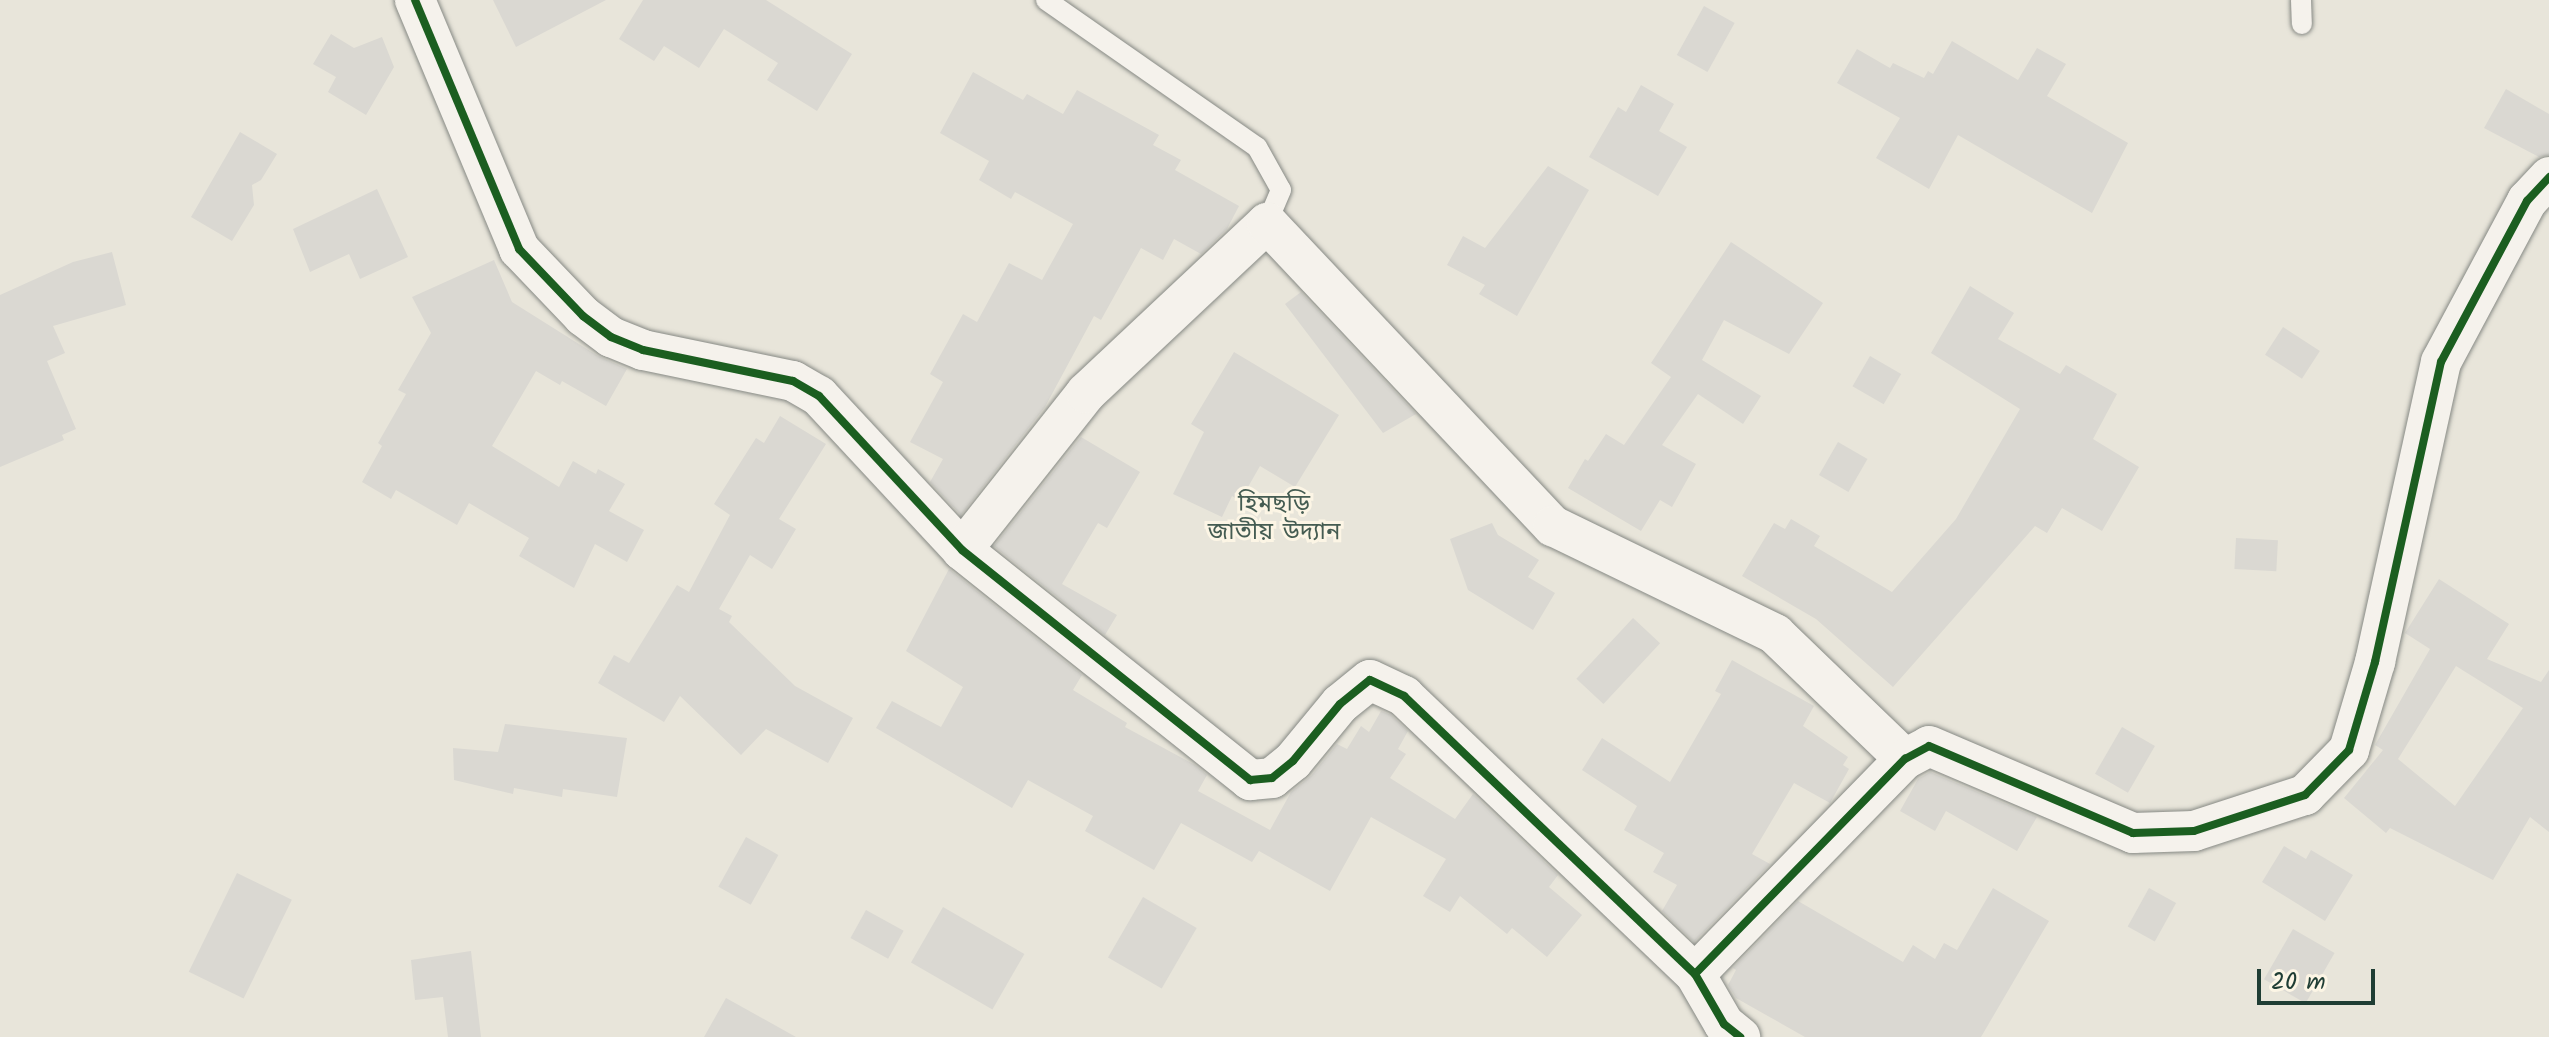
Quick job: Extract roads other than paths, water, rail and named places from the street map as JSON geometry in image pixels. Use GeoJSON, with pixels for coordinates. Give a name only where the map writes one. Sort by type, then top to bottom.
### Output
{"type":"FeatureCollection","features":[{"type":"Feature","properties":{"kind":"street"},"geometry":{"type":"LineString","coordinates":[[415,0],[519,249],[583,316],[611,337],[643,350],[793,381],[819,396],[962,550],[1250,780],[1272,778],[1293,761],[1340,704],[1370,680],[1404,696],[1695,974],[1724,1024],[1740,1037]]}},
{"type":"Feature","properties":{"kind":"street"},"geometry":{"type":"LineString","coordinates":[[1695,974],[1905,759],[1929,746],[2133,833],[2194,831],[2305,795],[2349,750],[2375,662],[2441,362],[2527,201],[2549,177]]}},
{"type":"Feature","properties":{"kind":"street"},"geometry":{"type":"LineString","coordinates":[[962,550],[1086,393],[1267,223],[1553,526],[1775,634],[1905,759]]}},
{"type":"Feature","properties":{"kind":"lane"},"geometry":{"type":"LineString","coordinates":[[1046,0],[1257,147],[1281,190],[1267,223]]}},
{"type":"Feature","properties":{"kind":"lane"},"geometry":{"type":"LineString","coordinates":[[2301,0],[2302,24]]}},
{"type":"Feature","properties":{"kind":"park label","name":"হিমছড়ি জাতীয় উদ্যান"},"geometry":{"type":"Point","coordinates":[1274,519]}}]}
